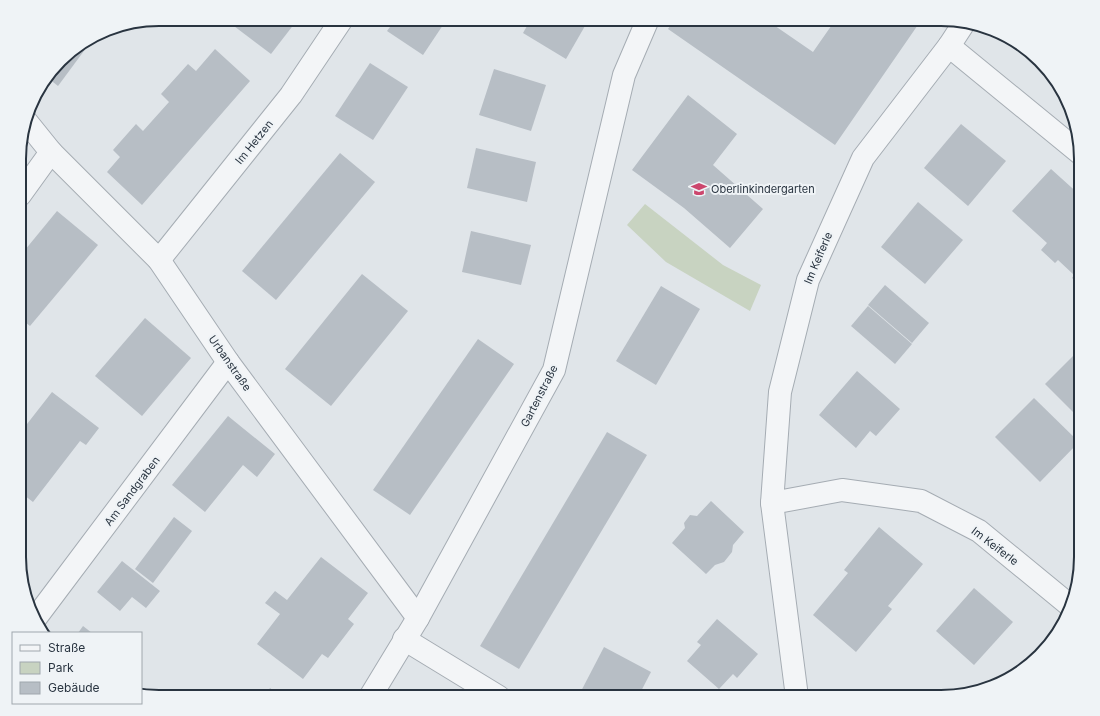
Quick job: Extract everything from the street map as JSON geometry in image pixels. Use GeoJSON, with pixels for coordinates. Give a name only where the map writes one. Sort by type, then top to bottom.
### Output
{"type":"FeatureCollection","features":[{"type":"Feature","properties":{"kind":"street","name":"Im Hetzen"},"geometry":{"type":"LineString","coordinates":[[159,260],[291,95],[337,26]]}},
{"type":"Feature","properties":{"kind":"street","name":"Gartenstraße"},"geometry":{"type":"LineString","coordinates":[[374,690],[418,618],[554,370],[624,75],[645,26]]}},
{"type":"Feature","properties":{"kind":"street","name":"Im Keiferle"},"geometry":{"type":"LineString","coordinates":[[797,690],[772,503],[780,392],[808,280],[863,158],[949,46],[961,28]]}},
{"type":"Feature","properties":{"kind":"street"},"geometry":{"type":"LineString","coordinates":[[949,46],[1074,148]]}},
{"type":"Feature","properties":{"kind":"street","name":"Urbanstraße"},"geometry":{"type":"LineString","coordinates":[[30,126],[52,152],[159,260],[228,362],[418,618]]}},
{"type":"Feature","properties":{"kind":"street"},"geometry":{"type":"LineString","coordinates":[[26,187],[52,152]]}},
{"type":"Feature","properties":{"kind":"street","name":"Am Sandgraben"},"geometry":{"type":"LineString","coordinates":[[39,614],[228,362]]}},
{"type":"Feature","properties":{"kind":"street","name":"Im Keiferle"},"geometry":{"type":"LineString","coordinates":[[772,503],[842,490],[921,501],[979,531],[1066,602]]}},
{"type":"Feature","properties":{"kind":"street"},"geometry":{"type":"LineString","coordinates":[[404,639],[488,690]]}},
{"type":"Feature","properties":{"kind":"green space"},"geometry":{"type":"Polygon","coordinates":[[[645,204],[723,265],[761,285],[750,311],[666,262],[627,225],[645,204]]]}},
{"type":"Feature","properties":{"kind":"building"},"geometry":{"type":"Polygon","coordinates":[[[234,26],[293,26],[271,54],[234,26]]]}},
{"type":"Feature","properties":{"kind":"building"},"geometry":{"type":"Polygon","coordinates":[[[391,26],[442,26],[423,55],[387,31],[391,26]]]}},
{"type":"Feature","properties":{"kind":"building"},"geometry":{"type":"Polygon","coordinates":[[[527,26],[585,26],[566,59],[523,33],[527,26]]]}},
{"type":"Feature","properties":{"kind":"building"},"geometry":{"type":"Polygon","coordinates":[[[670,26],[775,26],[813,52],[831,26],[917,26],[835,145],[668,29],[670,26]]]}},
{"type":"Feature","properties":{"kind":"building"},"geometry":{"type":"Polygon","coordinates":[[[87,47],[58,86],[51,81],[53,78],[71,59],[87,47]]]}},
{"type":"Feature","properties":{"kind":"building"},"geometry":{"type":"Polygon","coordinates":[[[215,49],[250,81],[142,205],[107,172],[120,157],[113,150],[136,124],[143,131],[169,102],[161,94],[188,64],[196,71],[215,49]]]}},
{"type":"Feature","properties":{"kind":"building"},"geometry":{"type":"Polygon","coordinates":[[[370,63],[408,87],[373,140],[335,116],[370,63]]]}},
{"type":"Feature","properties":{"kind":"building"},"geometry":{"type":"Polygon","coordinates":[[[494,69],[546,85],[531,131],[479,115],[494,69]]]}},
{"type":"Feature","properties":{"kind":"building","name":"Oberlinkindergarten"},"geometry":{"type":"Polygon","coordinates":[[[688,95],[737,134],[713,165],[763,209],[730,248],[684,208],[632,170],[688,95]]]}},
{"type":"Feature","properties":{"kind":"building"},"geometry":{"type":"Polygon","coordinates":[[[961,124],[1006,161],[968,206],[924,168],[961,124]]]}},
{"type":"Feature","properties":{"kind":"building"},"geometry":{"type":"Polygon","coordinates":[[[476,148],[536,162],[527,202],[467,188],[476,148]]]}},
{"type":"Feature","properties":{"kind":"building"},"geometry":{"type":"Polygon","coordinates":[[[340,153],[375,182],[276,300],[242,271],[340,153]]]}},
{"type":"Feature","properties":{"kind":"building"},"geometry":{"type":"Polygon","coordinates":[[[1051,169],[1074,190],[1074,275],[1058,260],[1055,263],[1041,250],[1047,243],[1012,211],[1051,169]]]}},
{"type":"Feature","properties":{"kind":"building"},"geometry":{"type":"Polygon","coordinates":[[[918,202],[963,240],[925,284],[881,247],[918,202]]]}},
{"type":"Feature","properties":{"kind":"building"},"geometry":{"type":"Polygon","coordinates":[[[57,211],[98,245],[30,326],[26,323],[26,249],[57,211]]]}},
{"type":"Feature","properties":{"kind":"building"},"geometry":{"type":"Polygon","coordinates":[[[471,231],[531,245],[521,285],[462,272],[471,231]]]}},
{"type":"Feature","properties":{"kind":"building"},"geometry":{"type":"Polygon","coordinates":[[[362,274],[408,311],[331,406],[285,369],[362,274]]]}},
{"type":"Feature","properties":{"kind":"building"},"geometry":{"type":"Polygon","coordinates":[[[885,285],[929,323],[912,343],[868,305],[885,285]]]}},
{"type":"Feature","properties":{"kind":"building"},"geometry":{"type":"Polygon","coordinates":[[[661,286],[700,309],[656,385],[616,361],[661,286]]]}},
{"type":"Feature","properties":{"kind":"building"},"geometry":{"type":"Polygon","coordinates":[[[868,306],[912,344],[895,364],[851,326],[868,306]]]}},
{"type":"Feature","properties":{"kind":"building"},"geometry":{"type":"Polygon","coordinates":[[[145,318],[191,358],[142,416],[95,376],[145,318]]]}},
{"type":"Feature","properties":{"kind":"building"},"geometry":{"type":"Polygon","coordinates":[[[478,339],[514,364],[410,515],[373,490],[478,339]]]}},
{"type":"Feature","properties":{"kind":"building"},"geometry":{"type":"Polygon","coordinates":[[[1074,355],[1074,413],[1045,384],[1074,355]]]}},
{"type":"Feature","properties":{"kind":"building"},"geometry":{"type":"Polygon","coordinates":[[[857,371],[900,409],[876,436],[870,431],[856,448],[819,415],[857,371]]]}},
{"type":"Feature","properties":{"kind":"building"},"geometry":{"type":"Polygon","coordinates":[[[52,392],[99,428],[86,445],[80,441],[33,502],[26,497],[26,425],[52,392]]]}},
{"type":"Feature","properties":{"kind":"building"},"geometry":{"type":"Polygon","coordinates":[[[1034,398],[1074,437],[1074,447],[1040,482],[995,437],[1034,398]]]}},
{"type":"Feature","properties":{"kind":"building"},"geometry":{"type":"Polygon","coordinates":[[[228,416],[275,454],[257,477],[243,465],[205,512],[172,485],[228,416]]]}},
{"type":"Feature","properties":{"kind":"building"},"geometry":{"type":"Polygon","coordinates":[[[607,432],[647,455],[519,669],[480,646],[607,432]]]}},
{"type":"Feature","properties":{"kind":"building"},"geometry":{"type":"Polygon","coordinates":[[[711,501],[744,532],[733,545],[732,552],[724,562],[715,565],[706,574],[672,543],[685,528],[684,523],[690,515],[697,516],[711,501]]]}},
{"type":"Feature","properties":{"kind":"building"},"geometry":{"type":"Polygon","coordinates":[[[174,517],[192,531],[153,583],[135,569],[174,517]]]}},
{"type":"Feature","properties":{"kind":"building"},"geometry":{"type":"Polygon","coordinates":[[[879,527],[923,564],[888,606],[892,609],[856,652],[813,615],[848,573],[844,570],[879,527]]]}},
{"type":"Feature","properties":{"kind":"building"},"geometry":{"type":"Polygon","coordinates":[[[321,557],[368,593],[348,619],[354,624],[328,658],[322,654],[303,679],[257,644],[280,614],[265,603],[275,591],[287,600],[321,557]]]}},
{"type":"Feature","properties":{"kind":"building"},"geometry":{"type":"Polygon","coordinates":[[[122,561],[160,591],[146,608],[132,597],[120,611],[97,592],[122,561]]]}},
{"type":"Feature","properties":{"kind":"building"},"geometry":{"type":"Polygon","coordinates":[[[974,588],[1013,622],[974,665],[936,631],[974,588]]]}},
{"type":"Feature","properties":{"kind":"building"},"geometry":{"type":"Polygon","coordinates":[[[717,619],[758,654],[737,678],[733,674],[719,689],[687,661],[701,645],[697,642],[717,619]]]}},
{"type":"Feature","properties":{"kind":"building"},"geometry":{"type":"Polygon","coordinates":[[[83,626],[91,632],[79,632],[83,626]]]}},
{"type":"Feature","properties":{"kind":"building"},"geometry":{"type":"Polygon","coordinates":[[[604,647],[651,672],[642,690],[582,690],[604,647]]]}},
{"type":"Feature","properties":{"kind":"place","name":"Oberlinkindergarten"},"geometry":{"type":"Point","coordinates":[699,189]}}]}
